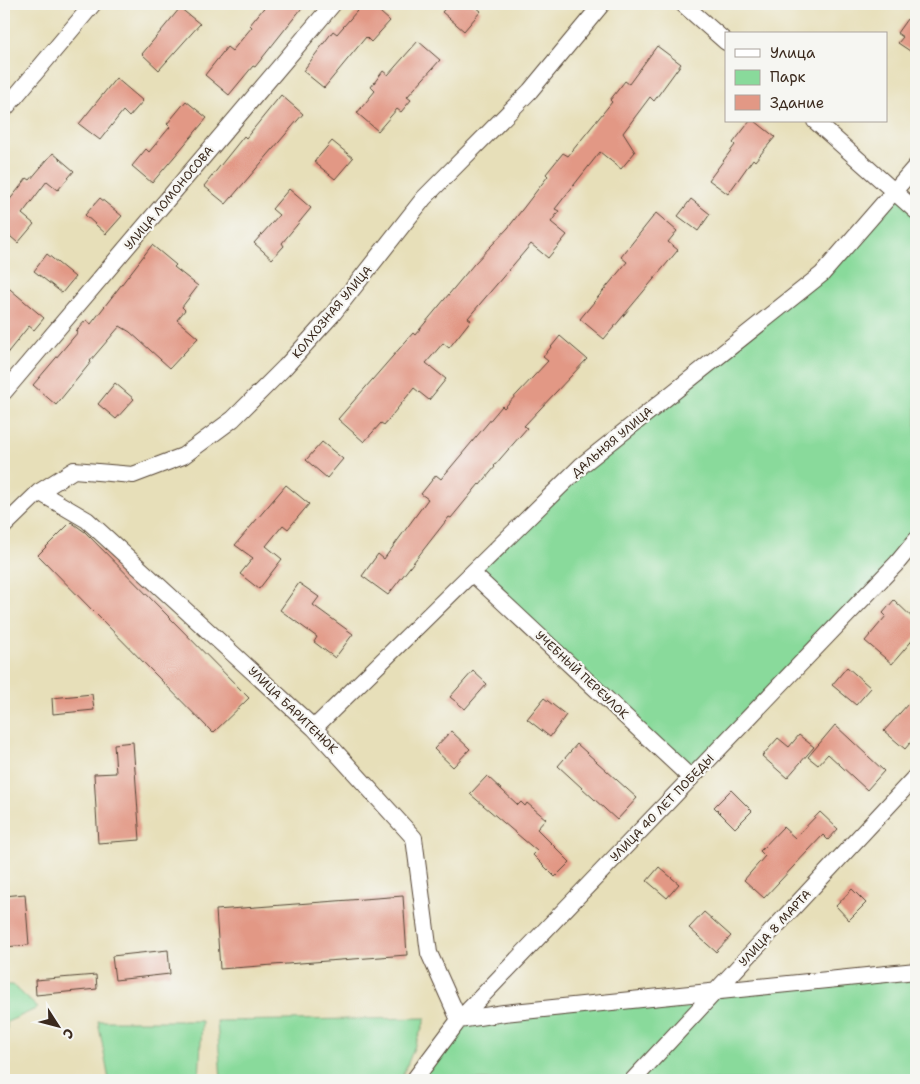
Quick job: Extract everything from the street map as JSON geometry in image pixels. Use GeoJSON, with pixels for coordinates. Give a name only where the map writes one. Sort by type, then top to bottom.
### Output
{"type":"FeatureCollection","features":[{"type":"Feature","properties":{"kind":"street"},"geometry":{"type":"LineString","coordinates":[[4,110],[93,4]]}},
{"type":"Feature","properties":{"kind":"street","name":"УЛИЦА ЛОМОНОСОВА"},"geometry":{"type":"LineString","coordinates":[[4,392],[333,4]]}},
{"type":"Feature","properties":{"kind":"street","name":"КОЛХОЗНАЯ УЛИЦА"},"geometry":{"type":"LineString","coordinates":[[4,526],[39,492],[74,470],[133,475],[183,456],[233,419],[285,367],[332,315],[424,198],[530,91],[602,4]]}},
{"type":"Feature","properties":{"kind":"street"},"geometry":{"type":"LineString","coordinates":[[683,4],[725,41]]}},
{"type":"Feature","properties":{"kind":"street"},"geometry":{"type":"LineString","coordinates":[[816,122],[916,211]]}},
{"type":"Feature","properties":{"kind":"street","name":"ДАЛЬНЯЯ УЛИЦА"},"geometry":{"type":"LineString","coordinates":[[314,728],[582,465],[822,274],[893,190],[916,166]]}},
{"type":"Feature","properties":{"kind":"street","name":"УЛИЦА БАРИТЕНЮК"},"geometry":{"type":"LineString","coordinates":[[39,492],[87,520],[314,728],[414,838],[429,953],[459,1020]]}},
{"type":"Feature","properties":{"kind":"street","name":"УЛИЦА 40 ЛЕТ ПОБЕДЫ"},"geometry":{"type":"LineString","coordinates":[[414,1080],[459,1020],[692,778],[916,540]]}},
{"type":"Feature","properties":{"kind":"street","name":"УЧЕБНЫЙ ПЕРЕУЛОК"},"geometry":{"type":"LineString","coordinates":[[472,573],[692,778]]}},
{"type":"Feature","properties":{"kind":"street","name":"УЛИЦА 8 МАРТА"},"geometry":{"type":"LineString","coordinates":[[633,1080],[916,776]]}},
{"type":"Feature","properties":{"kind":"street"},"geometry":{"type":"LineString","coordinates":[[459,1020],[504,1012],[916,971]]}},
{"type":"Feature","properties":{"kind":"green space"},"geometry":{"type":"Polygon","coordinates":[[[893,191],[916,211],[916,540],[691,778],[472,573],[582,465],[822,274],[893,191]]]}},
{"type":"Feature","properties":{"kind":"green space"},"geometry":{"type":"Polygon","coordinates":[[[916,971],[916,1080],[414,1080],[459,1020],[916,971]]]}},
{"type":"Feature","properties":{"kind":"green space"},"geometry":{"type":"Polygon","coordinates":[[[4,985],[13,985],[38,1008],[7,1022],[5,1080],[4,985]]]}},
{"type":"Feature","properties":{"kind":"green space"},"geometry":{"type":"Polygon","coordinates":[[[426,1018],[401,1080],[221,1080],[217,1021],[426,1018]]]}},
{"type":"Feature","properties":{"kind":"green space"},"geometry":{"type":"Polygon","coordinates":[[[98,1021],[202,1021],[199,1080],[109,1080],[98,1021]]]}},
{"type":"Feature","properties":{"kind":"building"},"geometry":{"type":"Polygon","coordinates":[[[267,4],[305,4],[255,67],[253,66],[229,95],[205,75],[227,47],[232,51],[252,27],[250,25],[267,4]]]}},
{"type":"Feature","properties":{"kind":"building"},"geometry":{"type":"Polygon","coordinates":[[[363,4],[371,4],[390,21],[371,42],[366,37],[324,88],[303,71],[333,31],[337,34],[363,4]]]}},
{"type":"Feature","properties":{"kind":"building"},"geometry":{"type":"Polygon","coordinates":[[[449,4],[472,4],[481,11],[464,31],[442,12],[449,4]]]}},
{"type":"Feature","properties":{"kind":"building"},"geometry":{"type":"Polygon","coordinates":[[[180,8],[200,24],[159,70],[142,54],[180,8]]]}},
{"type":"Feature","properties":{"kind":"building"},"geometry":{"type":"Polygon","coordinates":[[[916,18],[916,55],[898,43],[903,37],[897,33],[907,19],[913,23],[916,18]]]}},
{"type":"Feature","properties":{"kind":"building"},"geometry":{"type":"Polygon","coordinates":[[[418,41],[440,60],[407,97],[411,100],[401,112],[397,109],[378,131],[357,113],[375,91],[371,87],[383,71],[388,75],[418,41]]]}},
{"type":"Feature","properties":{"kind":"building"},"geometry":{"type":"Polygon","coordinates":[[[657,46],[681,64],[654,101],[650,97],[623,133],[635,152],[621,169],[600,152],[555,209],[559,211],[551,222],[567,235],[548,258],[531,244],[468,318],[471,320],[449,348],[443,343],[426,363],[446,379],[429,400],[414,388],[384,425],[381,423],[364,442],[338,419],[413,333],[415,335],[474,264],[508,228],[548,176],[546,174],[563,153],[568,156],[612,102],[610,100],[625,81],[629,84],[657,46]]]}},
{"type":"Feature","properties":{"kind":"building"},"geometry":{"type":"Polygon","coordinates":[[[116,78],[143,101],[129,117],[123,111],[100,140],[79,124],[116,78]]]}},
{"type":"Feature","properties":{"kind":"building"},"geometry":{"type":"Polygon","coordinates":[[[281,95],[303,114],[226,204],[204,186],[244,136],[246,138],[281,95]]]}},
{"type":"Feature","properties":{"kind":"building"},"geometry":{"type":"Polygon","coordinates":[[[186,101],[207,118],[152,183],[132,166],[146,149],[149,152],[170,127],[167,124],[186,101]]]}},
{"type":"Feature","properties":{"kind":"building"},"geometry":{"type":"Polygon","coordinates":[[[749,122],[756,122],[775,137],[755,161],[753,159],[728,194],[709,180],[735,145],[733,143],[749,122]]]}},
{"type":"Feature","properties":{"kind":"building"},"geometry":{"type":"Polygon","coordinates":[[[332,141],[353,158],[335,179],[314,162],[332,141]]]}},
{"type":"Feature","properties":{"kind":"building"},"geometry":{"type":"Polygon","coordinates":[[[53,153],[74,171],[58,190],[47,181],[22,214],[34,224],[18,243],[4,231],[4,207],[27,178],[30,180],[53,153]]]}},
{"type":"Feature","properties":{"kind":"building"},"geometry":{"type":"Polygon","coordinates":[[[289,189],[311,208],[282,243],[284,246],[272,259],[254,243],[279,215],[272,209],[289,189]]]}},
{"type":"Feature","properties":{"kind":"building"},"geometry":{"type":"Polygon","coordinates":[[[100,198],[122,216],[106,234],[85,215],[100,198]]]}},
{"type":"Feature","properties":{"kind":"building"},"geometry":{"type":"Polygon","coordinates":[[[691,199],[710,214],[698,231],[678,216],[691,199]]]}},
{"type":"Feature","properties":{"kind":"building"},"geometry":{"type":"Polygon","coordinates":[[[656,213],[677,231],[668,242],[678,250],[604,339],[580,319],[627,262],[621,257],[656,213]]]}},
{"type":"Feature","properties":{"kind":"building"},"geometry":{"type":"Polygon","coordinates":[[[152,245],[176,265],[174,267],[198,286],[182,307],[185,310],[177,320],[198,338],[170,368],[130,332],[120,326],[56,405],[33,385],[86,320],[91,324],[152,245]]]}},
{"type":"Feature","properties":{"kind":"building"},"geometry":{"type":"Polygon","coordinates":[[[47,254],[75,277],[62,293],[34,271],[47,254]]]}},
{"type":"Feature","properties":{"kind":"building"},"geometry":{"type":"Polygon","coordinates":[[[4,284],[44,318],[34,330],[29,326],[4,357],[4,284]]]}},
{"type":"Feature","properties":{"kind":"building"},"geometry":{"type":"Polygon","coordinates":[[[560,336],[587,359],[524,426],[527,428],[480,485],[451,518],[449,517],[388,595],[362,576],[378,554],[384,559],[428,499],[421,494],[436,475],[441,479],[502,406],[504,408],[548,361],[543,357],[560,336]]]}},
{"type":"Feature","properties":{"kind":"building"},"geometry":{"type":"Polygon","coordinates":[[[115,383],[134,399],[116,419],[98,404],[115,383]]]}},
{"type":"Feature","properties":{"kind":"building"},"geometry":{"type":"Polygon","coordinates":[[[322,442],[343,459],[327,478],[306,460],[322,442]]]}},
{"type":"Feature","properties":{"kind":"building"},"geometry":{"type":"Polygon","coordinates":[[[286,485],[309,504],[288,529],[283,525],[266,546],[282,559],[259,589],[240,574],[253,558],[235,545],[286,485]]]}},
{"type":"Feature","properties":{"kind":"building"},"geometry":{"type":"Polygon","coordinates":[[[71,522],[85,532],[249,698],[213,733],[38,555],[71,522]]]}},
{"type":"Feature","properties":{"kind":"building"},"geometry":{"type":"Polygon","coordinates":[[[299,583],[319,597],[313,605],[353,634],[335,658],[314,642],[317,637],[280,610],[299,583]]]}},
{"type":"Feature","properties":{"kind":"building"},"geometry":{"type":"Polygon","coordinates":[[[894,600],[916,621],[916,636],[892,664],[865,641],[886,616],[883,613],[894,600]]]}},
{"type":"Feature","properties":{"kind":"building"},"geometry":{"type":"Polygon","coordinates":[[[847,667],[871,688],[856,705],[832,685],[847,667]]]}},
{"type":"Feature","properties":{"kind":"building"},"geometry":{"type":"Polygon","coordinates":[[[473,671],[487,684],[465,709],[450,697],[473,671]]]}},
{"type":"Feature","properties":{"kind":"building"},"geometry":{"type":"Polygon","coordinates":[[[92,694],[94,710],[53,714],[52,698],[92,694]]]}},
{"type":"Feature","properties":{"kind":"building"},"geometry":{"type":"Polygon","coordinates":[[[916,695],[916,736],[905,749],[884,731],[916,695]]]}},
{"type":"Feature","properties":{"kind":"building"},"geometry":{"type":"Polygon","coordinates":[[[544,698],[566,715],[550,737],[527,719],[544,698]]]}},
{"type":"Feature","properties":{"kind":"building"},"geometry":{"type":"Polygon","coordinates":[[[835,725],[884,771],[867,790],[828,754],[818,765],[808,757],[835,725]]]}},
{"type":"Feature","properties":{"kind":"building"},"geometry":{"type":"Polygon","coordinates":[[[451,731],[470,749],[453,767],[434,749],[451,731]]]}},
{"type":"Feature","properties":{"kind":"building"},"geometry":{"type":"Polygon","coordinates":[[[799,735],[814,747],[787,778],[762,756],[778,738],[789,747],[799,735]]]}},
{"type":"Feature","properties":{"kind":"building"},"geometry":{"type":"Polygon","coordinates":[[[133,742],[140,840],[98,843],[94,774],[116,773],[114,744],[133,742]]]}},
{"type":"Feature","properties":{"kind":"building"},"geometry":{"type":"Polygon","coordinates":[[[577,744],[637,798],[617,820],[558,766],[577,744]]]}},
{"type":"Feature","properties":{"kind":"building"},"geometry":{"type":"Polygon","coordinates":[[[487,776],[518,805],[521,802],[525,806],[527,803],[546,819],[537,829],[570,862],[555,877],[533,855],[537,851],[470,794],[487,776]]]}},
{"type":"Feature","properties":{"kind":"building"},"geometry":{"type":"Polygon","coordinates":[[[731,790],[752,811],[735,828],[714,807],[731,790]]]}},
{"type":"Feature","properties":{"kind":"building"},"geometry":{"type":"Polygon","coordinates":[[[820,812],[838,829],[828,840],[823,835],[764,898],[744,880],[765,856],[760,851],[783,827],[795,838],[820,812]]]}},
{"type":"Feature","properties":{"kind":"building"},"geometry":{"type":"Polygon","coordinates":[[[659,867],[679,884],[667,898],[647,881],[659,867]]]}},
{"type":"Feature","properties":{"kind":"building"},"geometry":{"type":"Polygon","coordinates":[[[852,889],[866,903],[849,920],[836,906],[852,889]]]}},
{"type":"Feature","properties":{"kind":"building"},"geometry":{"type":"Polygon","coordinates":[[[25,894],[29,945],[4,947],[4,896],[25,894]]]}},
{"type":"Feature","properties":{"kind":"building"},"geometry":{"type":"Polygon","coordinates":[[[403,896],[407,955],[220,969],[216,910],[403,896]]]}},
{"type":"Feature","properties":{"kind":"building"},"geometry":{"type":"Polygon","coordinates":[[[704,912],[731,936],[716,952],[689,928],[704,912]]]}},
{"type":"Feature","properties":{"kind":"building"},"geometry":{"type":"Polygon","coordinates":[[[168,950],[170,974],[115,980],[112,956],[168,950]]]}},
{"type":"Feature","properties":{"kind":"building"},"geometry":{"type":"Polygon","coordinates":[[[96,975],[97,989],[36,995],[35,980],[96,975]]]}}]}
